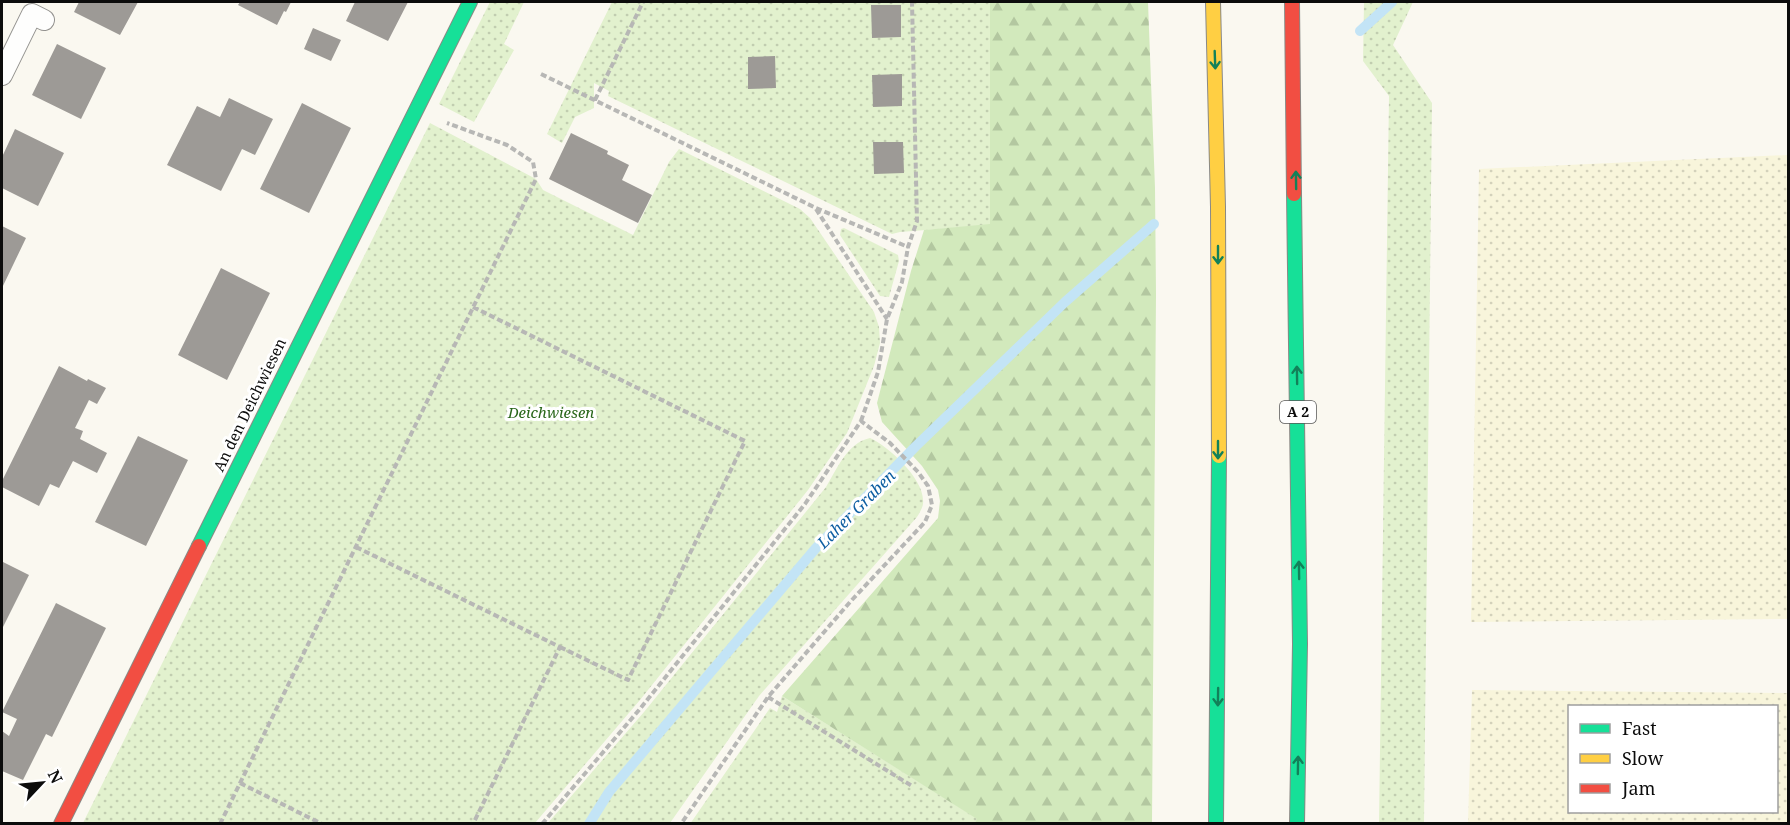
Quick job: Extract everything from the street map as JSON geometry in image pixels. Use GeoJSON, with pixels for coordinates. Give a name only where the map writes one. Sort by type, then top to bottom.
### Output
{"type":"FeatureCollection","features":[{"type":"Feature","properties":{"kind":"main road","name":"An den Deichwiesen"},"geometry":{"type":"LineString","coordinates":[[61,824],[470,2]]}},
{"type":"Feature","properties":{"kind":"main road"},"geometry":{"type":"LineString","coordinates":[[1213,2],[1217,152],[1219,638],[1216,824]]}},
{"type":"Feature","properties":{"kind":"main road","name":"A 2"},"geometry":{"type":"LineString","coordinates":[[1292,2],[1300,644],[1297,824]]}},
{"type":"Feature","properties":{"kind":"lane"},"geometry":{"type":"LineString","coordinates":[[2,75],[32,14],[44,20]]}},
{"type":"Feature","properties":{"kind":"path"},"geometry":{"type":"LineString","coordinates":[[595,100],[643,2]]}},
{"type":"Feature","properties":{"kind":"path"},"geometry":{"type":"LineString","coordinates":[[542,824],[639,710],[805,504],[861,421],[878,372],[887,319],[902,282],[908,247],[917,221],[912,2]]}},
{"type":"Feature","properties":{"kind":"path"},"geometry":{"type":"LineString","coordinates":[[541,74],[816,208],[908,247]]}},
{"type":"Feature","properties":{"kind":"path"},"geometry":{"type":"LineString","coordinates":[[220,824],[537,179],[533,162],[507,145],[414,111]]}},
{"type":"Feature","properties":{"kind":"path"},"geometry":{"type":"LineString","coordinates":[[816,208],[887,319]]}},
{"type":"Feature","properties":{"kind":"path"},"geometry":{"type":"LineString","coordinates":[[356,547],[628,680],[745,441],[473,307]]}},
{"type":"Feature","properties":{"kind":"path"},"geometry":{"type":"LineString","coordinates":[[681,824],[768,697],[850,602],[925,522],[932,505],[928,486],[890,443],[861,421]]}},
{"type":"Feature","properties":{"kind":"path"},"geometry":{"type":"LineString","coordinates":[[473,824],[560,647]]}},
{"type":"Feature","properties":{"kind":"path"},"geometry":{"type":"LineString","coordinates":[[768,697],[912,786]]}},
{"type":"Feature","properties":{"kind":"path"},"geometry":{"type":"LineString","coordinates":[[240,783],[322,824]]}},
{"type":"Feature","properties":{"kind":"shaded area"},"geometry":{"type":"Polygon","coordinates":[[[1788,155],[1788,619],[1471,622],[1479,169],[1788,155]]]}},
{"type":"Feature","properties":{"kind":"shaded area"},"geometry":{"type":"Polygon","coordinates":[[[1472,690],[1788,693],[1788,823],[1468,823],[1472,690]]]}},
{"type":"Feature","properties":{"kind":"green space"},"geometry":{"type":"Polygon","coordinates":[[[490,2],[524,2],[504,44],[514,50],[474,122],[439,104],[490,2]]]}},
{"type":"Feature","properties":{"kind":"green space"},"geometry":{"type":"Polygon","coordinates":[[[612,2],[990,2],[990,225],[892,234],[608,96],[609,91],[594,83],[594,108],[575,117],[562,143],[547,134],[612,2]]]}},
{"type":"Feature","properties":{"kind":"green space"},"geometry":{"type":"Polygon","coordinates":[[[990,2],[1148,2],[1155,188],[1156,294],[1152,823],[975,823],[977,819],[782,696],[938,518],[940,501],[938,490],[922,466],[882,422],[877,403],[924,230],[990,224],[990,2]]]}},
{"type":"Feature","properties":{"kind":"green space"},"geometry":{"type":"Polygon","coordinates":[[[1364,2],[1413,2],[1393,45],[1432,103],[1424,823],[1379,823],[1389,96],[1363,61],[1364,2]]]}},
{"type":"Feature","properties":{"kind":"green space","name":"Deichwiesen"},"geometry":{"type":"Polygon","coordinates":[[[430,123],[536,179],[543,190],[633,235],[669,162],[679,149],[800,209],[810,218],[874,312],[879,327],[880,343],[874,366],[847,433],[808,490],[640,700],[535,823],[83,823],[430,123]]]}},
{"type":"Feature","properties":{"kind":"green space"},"geometry":{"type":"Polygon","coordinates":[[[844,228],[898,255],[899,261],[889,297],[880,296],[840,235],[841,229],[844,228]]]}},
{"type":"Feature","properties":{"kind":"green space"},"geometry":{"type":"Polygon","coordinates":[[[870,438],[895,455],[917,482],[923,502],[917,517],[759,696],[670,823],[548,823],[644,712],[826,487],[849,451],[855,445],[870,438]]]}},
{"type":"Feature","properties":{"kind":"green space"},"geometry":{"type":"Polygon","coordinates":[[[782,696],[978,819],[975,824],[690,824],[770,708],[777,712],[782,696]]]}},
{"type":"Feature","properties":{"kind":"building"},"geometry":{"type":"Polygon","coordinates":[[[79,2],[138,2],[120,35],[74,12],[79,2]]]}},
{"type":"Feature","properties":{"kind":"building"},"geometry":{"type":"Polygon","coordinates":[[[240,2],[291,2],[277,25],[238,5],[240,2]]]}},
{"type":"Feature","properties":{"kind":"building"},"geometry":{"type":"Polygon","coordinates":[[[355,2],[408,2],[388,41],[346,21],[355,2]]]}},
{"type":"Feature","properties":{"kind":"building"},"geometry":{"type":"Polygon","coordinates":[[[871,5],[901,5],[901,37],[872,38],[871,5]]]}},
{"type":"Feature","properties":{"kind":"building"},"geometry":{"type":"Polygon","coordinates":[[[313,28],[341,40],[331,61],[304,49],[313,28]]]}},
{"type":"Feature","properties":{"kind":"building"},"geometry":{"type":"Polygon","coordinates":[[[57,44],[106,68],[81,119],[32,95],[57,44]]]}},
{"type":"Feature","properties":{"kind":"building"},"geometry":{"type":"Polygon","coordinates":[[[775,56],[776,88],[748,89],[748,57],[775,56]]]}},
{"type":"Feature","properties":{"kind":"building"},"geometry":{"type":"Polygon","coordinates":[[[902,74],[902,106],[873,107],[872,75],[902,74]]]}},
{"type":"Feature","properties":{"kind":"building"},"geometry":{"type":"Polygon","coordinates":[[[229,98],[273,119],[255,155],[242,149],[221,191],[167,165],[197,106],[220,117],[229,98]]]}},
{"type":"Feature","properties":{"kind":"building"},"geometry":{"type":"Polygon","coordinates":[[[302,103],[351,128],[309,213],[260,189],[302,103]]]}},
{"type":"Feature","properties":{"kind":"building"},"geometry":{"type":"Polygon","coordinates":[[[15,129],[64,153],[38,206],[2,188],[2,157],[15,129]]]}},
{"type":"Feature","properties":{"kind":"building"},"geometry":{"type":"Polygon","coordinates":[[[571,133],[608,151],[607,154],[629,165],[622,180],[652,195],[638,223],[549,179],[571,133]]]}},
{"type":"Feature","properties":{"kind":"building"},"geometry":{"type":"Polygon","coordinates":[[[873,142],[903,142],[904,173],[874,174],[873,142]]]}},
{"type":"Feature","properties":{"kind":"building"},"geometry":{"type":"Polygon","coordinates":[[[2,226],[26,238],[2,288],[2,226]]]}},
{"type":"Feature","properties":{"kind":"building"},"geometry":{"type":"Polygon","coordinates":[[[221,268],[270,293],[227,380],[178,355],[221,268]]]}},
{"type":"Feature","properties":{"kind":"building"},"geometry":{"type":"Polygon","coordinates":[[[59,366],[106,388],[97,404],[89,400],[75,428],[83,431],[80,439],[107,453],[97,473],[73,461],[59,488],[50,484],[39,506],[2,487],[2,481],[59,366]]]}},
{"type":"Feature","properties":{"kind":"building"},"geometry":{"type":"Polygon","coordinates":[[[138,436],[188,460],[146,546],[95,522],[138,436]]]}},
{"type":"Feature","properties":{"kind":"building"},"geometry":{"type":"Polygon","coordinates":[[[3,562],[29,575],[2,629],[2,565],[3,562]]]}},
{"type":"Feature","properties":{"kind":"building"},"geometry":{"type":"Polygon","coordinates":[[[56,603],[106,628],[52,737],[46,734],[23,780],[2,771],[2,731],[9,736],[17,719],[2,712],[56,603]]]}},
{"type":"Feature","properties":{"kind":"waterway","name":"Laher Graben"},"geometry":{"type":"LineString","coordinates":[[1360,31],[1392,2]]}},
{"type":"Feature","properties":{"kind":"waterway","name":"Laher Graben"},"geometry":{"type":"LineString","coordinates":[[589,824],[609,792],[816,548],[916,446],[1065,302],[1154,224]]}},
{"type":"Feature","properties":{"kind":"traffic: fast"},"geometry":{"type":"LineString","coordinates":[[199,546],[470,2]]}},
{"type":"Feature","properties":{"kind":"traffic: fast"},"geometry":{"type":"LineString","coordinates":[[1294,194],[1300,644],[1297,824]]}},
{"type":"Feature","properties":{"kind":"traffic: fast"},"geometry":{"type":"LineString","coordinates":[[1216,824],[1219,456]]}},
{"type":"Feature","properties":{"kind":"traffic: slow"},"geometry":{"type":"LineString","coordinates":[[1213,2],[1218,207],[1219,456]]}},
{"type":"Feature","properties":{"kind":"traffic: jam"},"geometry":{"type":"LineString","coordinates":[[1292,2],[1294,194]]}},
{"type":"Feature","properties":{"kind":"traffic: jam"},"geometry":{"type":"LineString","coordinates":[[61,824],[199,546]]}}]}
